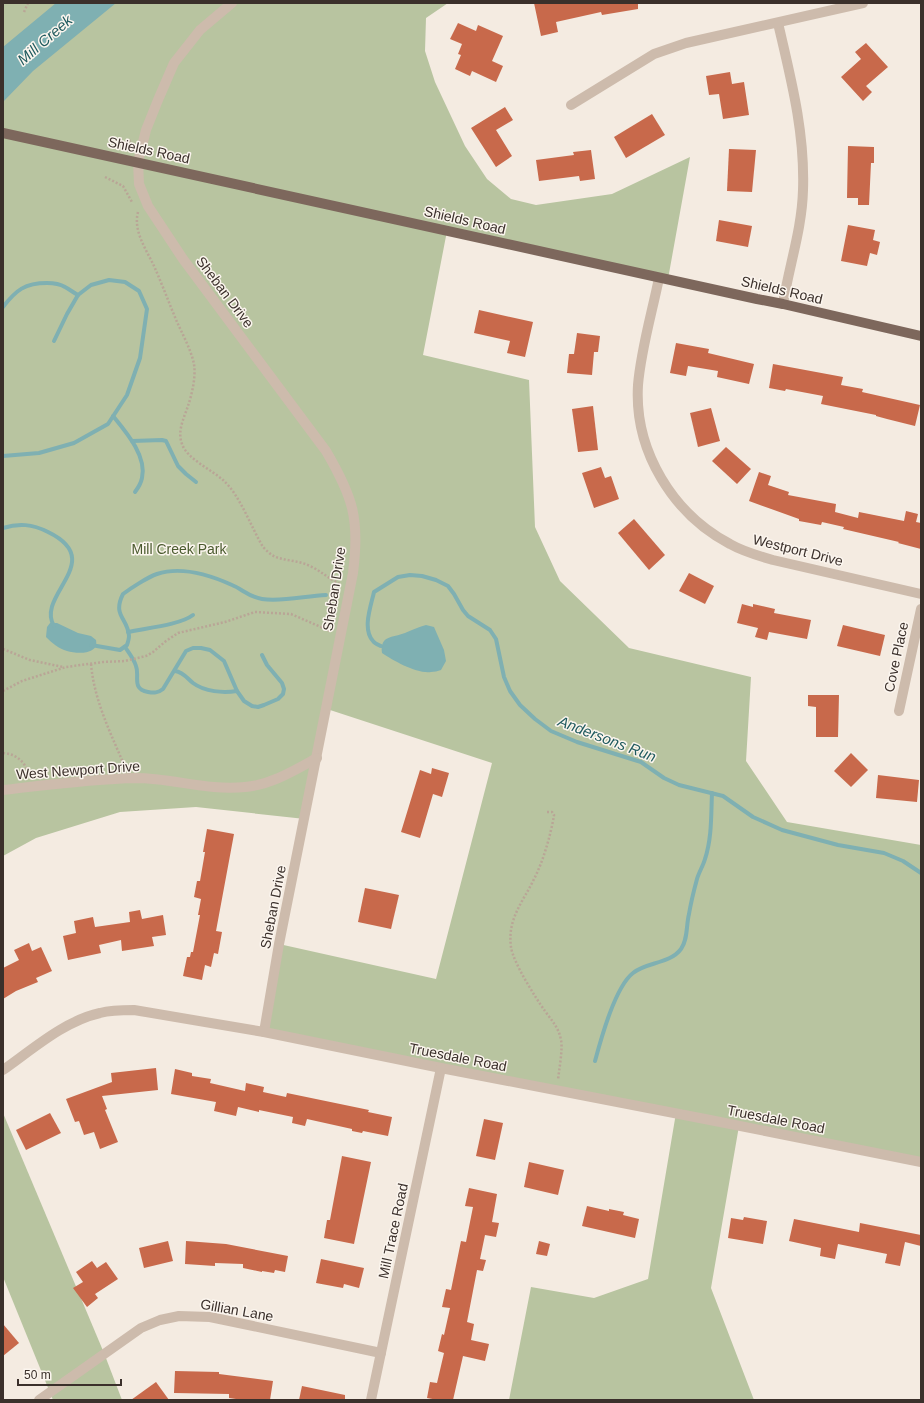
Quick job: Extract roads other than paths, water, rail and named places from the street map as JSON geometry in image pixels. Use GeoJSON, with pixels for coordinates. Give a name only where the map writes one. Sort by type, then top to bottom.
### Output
{"type":"FeatureCollection","features":[{"type":"Feature","properties":{"kind":"main road","name":"Shields Road"},"geometry":{"type":"LineString","coordinates":[[7,134],[783,304],[921,336]]}},
{"type":"Feature","properties":{"kind":"street","name":"Sheban Drive"},"geometry":{"type":"LineString","coordinates":[[232,3],[200,30],[174,63],[146,130],[138,162],[139,184],[148,206],[183,259],[326,451],[346,488],[355,517],[356,538],[354,573],[318,758],[279,944],[264,1032]]}},
{"type":"Feature","properties":{"kind":"street"},"geometry":{"type":"LineString","coordinates":[[571,105],[654,54],[686,43],[863,3]]}},
{"type":"Feature","properties":{"kind":"street"},"geometry":{"type":"LineString","coordinates":[[778,23],[797,105],[802,135],[803,164],[803,191],[800,220],[783,304]]}},
{"type":"Feature","properties":{"kind":"street","name":"Westport Drive"},"geometry":{"type":"LineString","coordinates":[[659,278],[641,364],[638,386],[639,406],[644,435],[652,458],[663,482],[677,502],[692,517],[713,534],[731,545],[750,553],[773,560],[921,594]]}},
{"type":"Feature","properties":{"kind":"street","name":"Cove Place"},"geometry":{"type":"LineString","coordinates":[[899,710],[921,610]]}},
{"type":"Feature","properties":{"kind":"street","name":"West Newport Drive"},"geometry":{"type":"LineString","coordinates":[[3,790],[92,781],[130,779],[159,780],[220,787],[245,788],[269,781],[318,758]]}},
{"type":"Feature","properties":{"kind":"street","name":"Truesdale Road"},"geometry":{"type":"LineString","coordinates":[[3,1070],[72,1023],[100,1013],[134,1010],[264,1032],[921,1162]]}},
{"type":"Feature","properties":{"kind":"street","name":"Mill Trace Road"},"geometry":{"type":"LineString","coordinates":[[371,1400],[441,1068]]}},
{"type":"Feature","properties":{"kind":"street","name":"Gillian Lane"},"geometry":{"type":"LineString","coordinates":[[39,1400],[141,1328],[160,1320],[179,1316],[210,1317],[381,1353]]}},
{"type":"Feature","properties":{"kind":"water","name":"Mill Creek"},"geometry":{"type":"Polygon","coordinates":[[[56,3],[116,3],[33,71],[3,102],[3,47],[56,3]]]}},
{"type":"Feature","properties":{"kind":"water"},"geometry":{"type":"Polygon","coordinates":[[[50,623],[57,623],[78,633],[91,636],[96,640],[96,645],[91,651],[81,653],[61,649],[46,637],[47,627],[50,623]]]}},
{"type":"Feature","properties":{"kind":"water"},"geometry":{"type":"Polygon","coordinates":[[[426,625],[434,627],[444,650],[446,661],[441,670],[432,672],[419,671],[399,663],[382,653],[383,643],[388,638],[426,625]]]}},
{"type":"Feature","properties":{"kind":"waterway"},"geometry":{"type":"LineString","coordinates":[[3,456],[39,453],[74,443],[108,424],[127,395],[140,358],[147,309],[139,291],[125,282],[109,280],[91,285],[78,295],[54,341]]}},
{"type":"Feature","properties":{"kind":"waterway"},"geometry":{"type":"LineString","coordinates":[[3,307],[17,292],[27,286],[39,283],[58,284],[78,295]]}},
{"type":"Feature","properties":{"kind":"waterway"},"geometry":{"type":"LineString","coordinates":[[113,416],[124,429],[134,445],[141,461],[143,470],[142,478],[135,492]]}},
{"type":"Feature","properties":{"kind":"waterway"},"geometry":{"type":"LineString","coordinates":[[132,441],[166,441],[178,466],[196,482]]}},
{"type":"Feature","properties":{"kind":"waterway","name":"Andersons Run"},"geometry":{"type":"LineString","coordinates":[[3,528],[15,525],[26,525],[42,529],[65,543],[72,555],[71,566],[53,602],[51,614],[54,626]]}},
{"type":"Feature","properties":{"kind":"waterway","name":"Andersons Run"},"geometry":{"type":"LineString","coordinates":[[91,645],[120,650],[127,645],[129,637],[128,630],[119,607],[123,594],[149,578],[166,572],[185,571],[205,575],[223,581],[253,597],[262,599],[270,600],[326,595]]}},
{"type":"Feature","properties":{"kind":"waterway","name":"Andersons Run"},"geometry":{"type":"LineString","coordinates":[[381,646],[374,642],[368,630],[369,610],[374,592],[398,577],[410,575],[422,576],[436,580],[448,586],[468,616],[490,630],[496,639],[504,677],[510,691],[520,705],[551,731],[577,742],[641,762],[664,778],[679,785],[723,796],[753,817],[782,830],[838,845],[884,853],[903,861],[921,873]]}},
{"type":"Feature","properties":{"kind":"waterway"},"geometry":{"type":"LineString","coordinates":[[128,632],[171,624],[193,615]]}},
{"type":"Feature","properties":{"kind":"waterway"},"geometry":{"type":"LineString","coordinates":[[125,647],[135,663],[138,685],[143,690],[154,693],[163,689],[186,651],[193,648],[210,650],[224,661],[237,691],[244,701],[252,706],[258,707],[278,699],[283,694],[284,689],[282,683],[267,665],[262,655]]}},
{"type":"Feature","properties":{"kind":"waterway"},"geometry":{"type":"LineString","coordinates":[[175,671],[183,674],[198,686],[209,690],[220,692],[237,691]]}},
{"type":"Feature","properties":{"kind":"waterway"},"geometry":{"type":"LineString","coordinates":[[595,1061],[610,1014],[626,980],[638,969],[671,958],[681,949],[683,945],[686,937],[688,919],[698,876],[705,859],[709,843],[712,793]]}},
{"type":"Feature","properties":{"kind":"park label","name":"Mill Creek Park"},"geometry":{"type":"Point","coordinates":[179,549]}}]}
